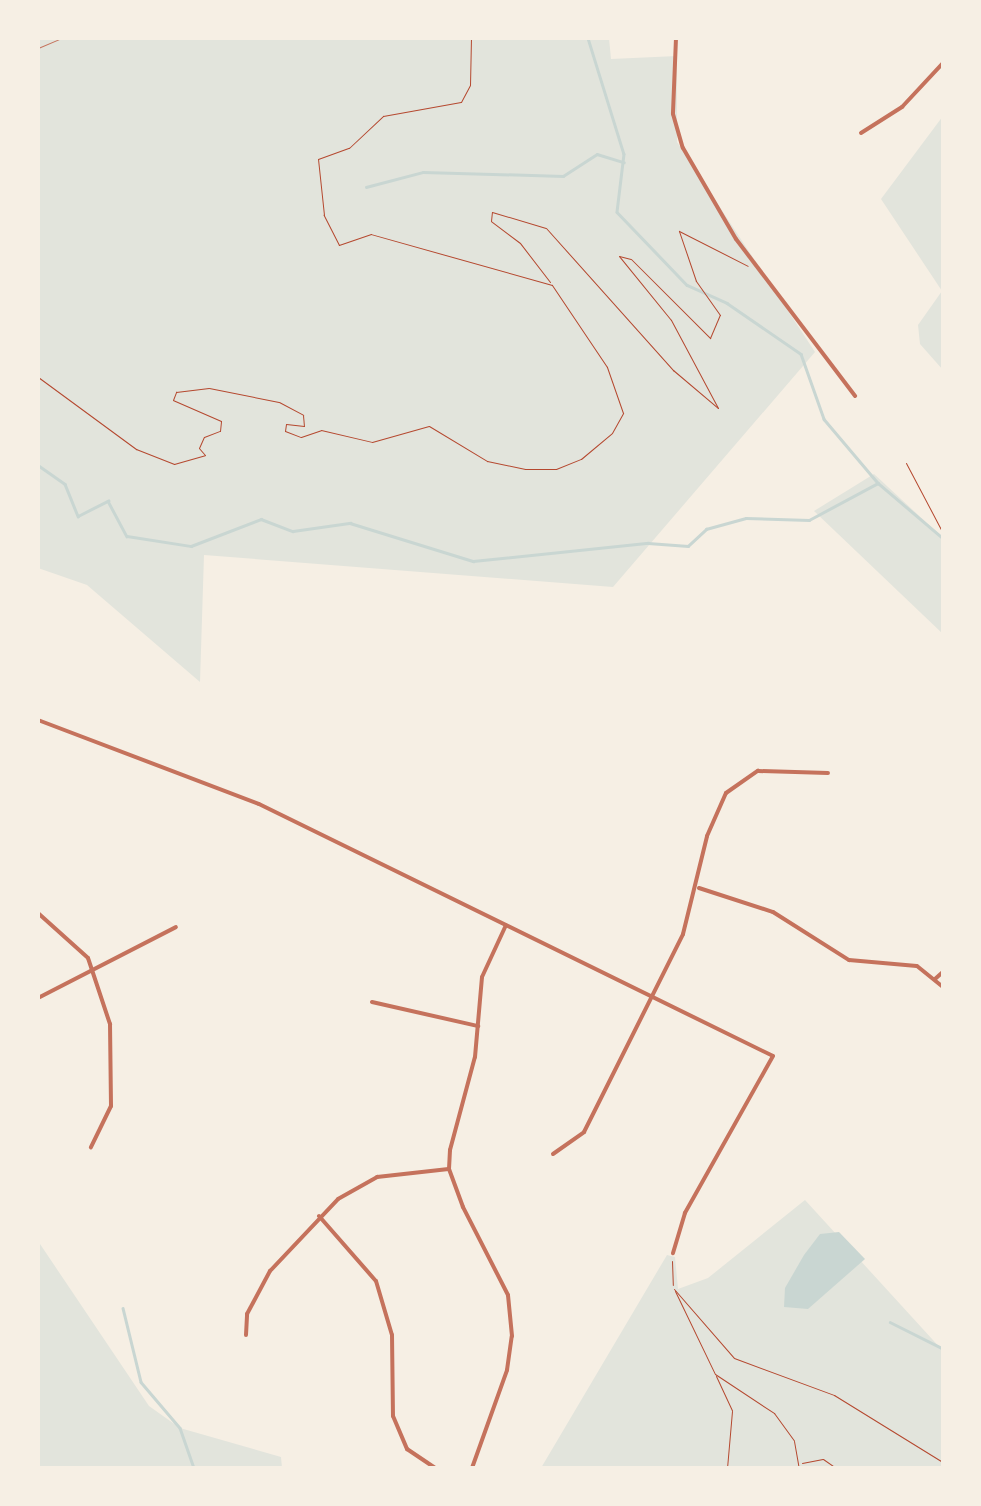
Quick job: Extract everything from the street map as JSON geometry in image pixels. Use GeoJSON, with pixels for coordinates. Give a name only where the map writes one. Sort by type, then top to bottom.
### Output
{"type":"FeatureCollection","features":[{"type":"Feature","properties":{"kind":"street"},"geometry":{"type":"LineString","coordinates":[[676,38],[676,132],[760,272],[854,396]]}},
{"type":"Feature","properties":{"kind":"street"},"geometry":{"type":"LineString","coordinates":[[860,133],[902,107],[944,62]]}},
{"type":"Feature","properties":{"kind":"street"},"geometry":{"type":"LineString","coordinates":[[38,720],[196,775],[773,1056],[684,1213],[673,1253]]}},
{"type":"Feature","properties":{"kind":"street"},"geometry":{"type":"LineString","coordinates":[[553,1154],[584,1132],[651,998],[699,888],[707,836],[726,794],[758,771],[828,773]]}},
{"type":"Feature","properties":{"kind":"street"},"geometry":{"type":"LineString","coordinates":[[699,888],[773,912],[849,960],[917,966],[944,988]]}},
{"type":"Feature","properties":{"kind":"street"},"geometry":{"type":"LineString","coordinates":[[38,913],[75,942],[94,970],[114,1060],[111,1106],[90,1146]]}},
{"type":"Feature","properties":{"kind":"street"},"geometry":{"type":"LineString","coordinates":[[472,1468],[507,1370],[512,1336],[498,1269],[449,1169],[478,1026],[482,976],[506,924]]}},
{"type":"Feature","properties":{"kind":"street"},"geometry":{"type":"LineString","coordinates":[[38,998],[176,927]]}},
{"type":"Feature","properties":{"kind":"street"},"geometry":{"type":"LineString","coordinates":[[935,978],[944,971]]}},
{"type":"Feature","properties":{"kind":"street"},"geometry":{"type":"LineString","coordinates":[[372,1002],[478,1026]]}},
{"type":"Feature","properties":{"kind":"street"},"geometry":{"type":"LineString","coordinates":[[246,1335],[247,1314],[270,1271],[319,1216],[377,1177],[449,1169]]}},
{"type":"Feature","properties":{"kind":"street"},"geometry":{"type":"LineString","coordinates":[[319,1216],[376,1282],[392,1335],[398,1435],[419,1462],[435,1468]]}},
{"type":"Feature","properties":{"kind":"lane"},"geometry":{"type":"LineString","coordinates":[[38,48],[62,38]]}},
{"type":"Feature","properties":{"kind":"path"},"geometry":{"type":"LineString","coordinates":[[471,38],[470,84],[461,102],[393,112],[349,148],[318,159],[324,215],[339,246],[371,234],[552,285]]}},
{"type":"Feature","properties":{"kind":"path"},"geometry":{"type":"LineString","coordinates":[[38,377],[136,448],[174,464],[205,456],[199,448],[204,438],[220,432],[221,422],[173,400],[176,392],[209,388],[279,402],[304,415],[304,426],[286,424],[285,431],[300,437],[321,430],[372,442],[429,426],[487,460],[556,469],[591,450],[623,413],[607,367],[520,243],[491,221],[492,212],[546,228],[672,370],[718,408],[670,320],[619,256],[631,258],[710,338],[720,315],[696,281],[679,231],[760,272]]}},
{"type":"Feature","properties":{"kind":"path"},"geometry":{"type":"LineString","coordinates":[[906,463],[944,535]]}},
{"type":"Feature","properties":{"kind":"path"},"geometry":{"type":"LineString","coordinates":[[673,1253],[674,1288],[732,1411],[726,1468]]}},
{"type":"Feature","properties":{"kind":"path"},"geometry":{"type":"LineString","coordinates":[[674,1288],[734,1358],[834,1395],[944,1463]]}},
{"type":"Feature","properties":{"kind":"path"},"geometry":{"type":"LineString","coordinates":[[715,1374],[774,1414],[794,1440],[799,1466],[823,1459],[836,1468]]}},
{"type":"Feature","properties":{"kind":"shaded area"},"geometry":{"type":"Polygon","coordinates":[[[38,38],[609,38],[611,59],[677,56],[677,142],[815,352],[613,587],[204,555],[200,682],[87,585],[38,568],[38,38]]]}},
{"type":"Feature","properties":{"kind":"shaded area"},"geometry":{"type":"Polygon","coordinates":[[[943,116],[943,370],[920,344],[918,325],[942,291],[881,199],[943,116]]]}},
{"type":"Feature","properties":{"kind":"shaded area"},"geometry":{"type":"Polygon","coordinates":[[[874,474],[943,538],[943,634],[814,511],[874,474]]]}},
{"type":"Feature","properties":{"kind":"shaded area"},"geometry":{"type":"Polygon","coordinates":[[[805,1200],[943,1351],[943,1468],[541,1468],[667,1255],[675,1257],[678,1289],[708,1278],[805,1200]]]}},
{"type":"Feature","properties":{"kind":"shaded area"},"geometry":{"type":"Polygon","coordinates":[[[839,1232],[865,1259],[808,1309],[784,1307],[785,1288],[804,1255],[820,1234],[839,1232]]]}},
{"type":"Feature","properties":{"kind":"shaded area"},"geometry":{"type":"Polygon","coordinates":[[[38,1241],[149,1406],[180,1428],[281,1457],[282,1468],[38,1468],[38,1241]]]}},
{"type":"Feature","properties":{"kind":"waterway"},"geometry":{"type":"LineString","coordinates":[[588,38],[624,154],[617,212],[687,285],[727,303],[801,354],[824,419],[878,483],[944,539]]}},
{"type":"Feature","properties":{"kind":"waterway"},"geometry":{"type":"LineString","coordinates":[[366,187],[423,172],[563,176],[597,154],[624,162]]}},
{"type":"Feature","properties":{"kind":"waterway"},"geometry":{"type":"LineString","coordinates":[[38,465],[65,484],[78,516],[108,501],[127,536],[191,546],[261,519],[293,531],[350,523],[473,561],[648,543],[688,546],[706,529],[746,518],[809,520],[878,483]]}},
{"type":"Feature","properties":{"kind":"waterway"},"geometry":{"type":"LineString","coordinates":[[123,1308],[141,1382],[180,1428],[194,1468]]}},
{"type":"Feature","properties":{"kind":"waterway"},"geometry":{"type":"LineString","coordinates":[[890,1322],[944,1349]]}}]}
